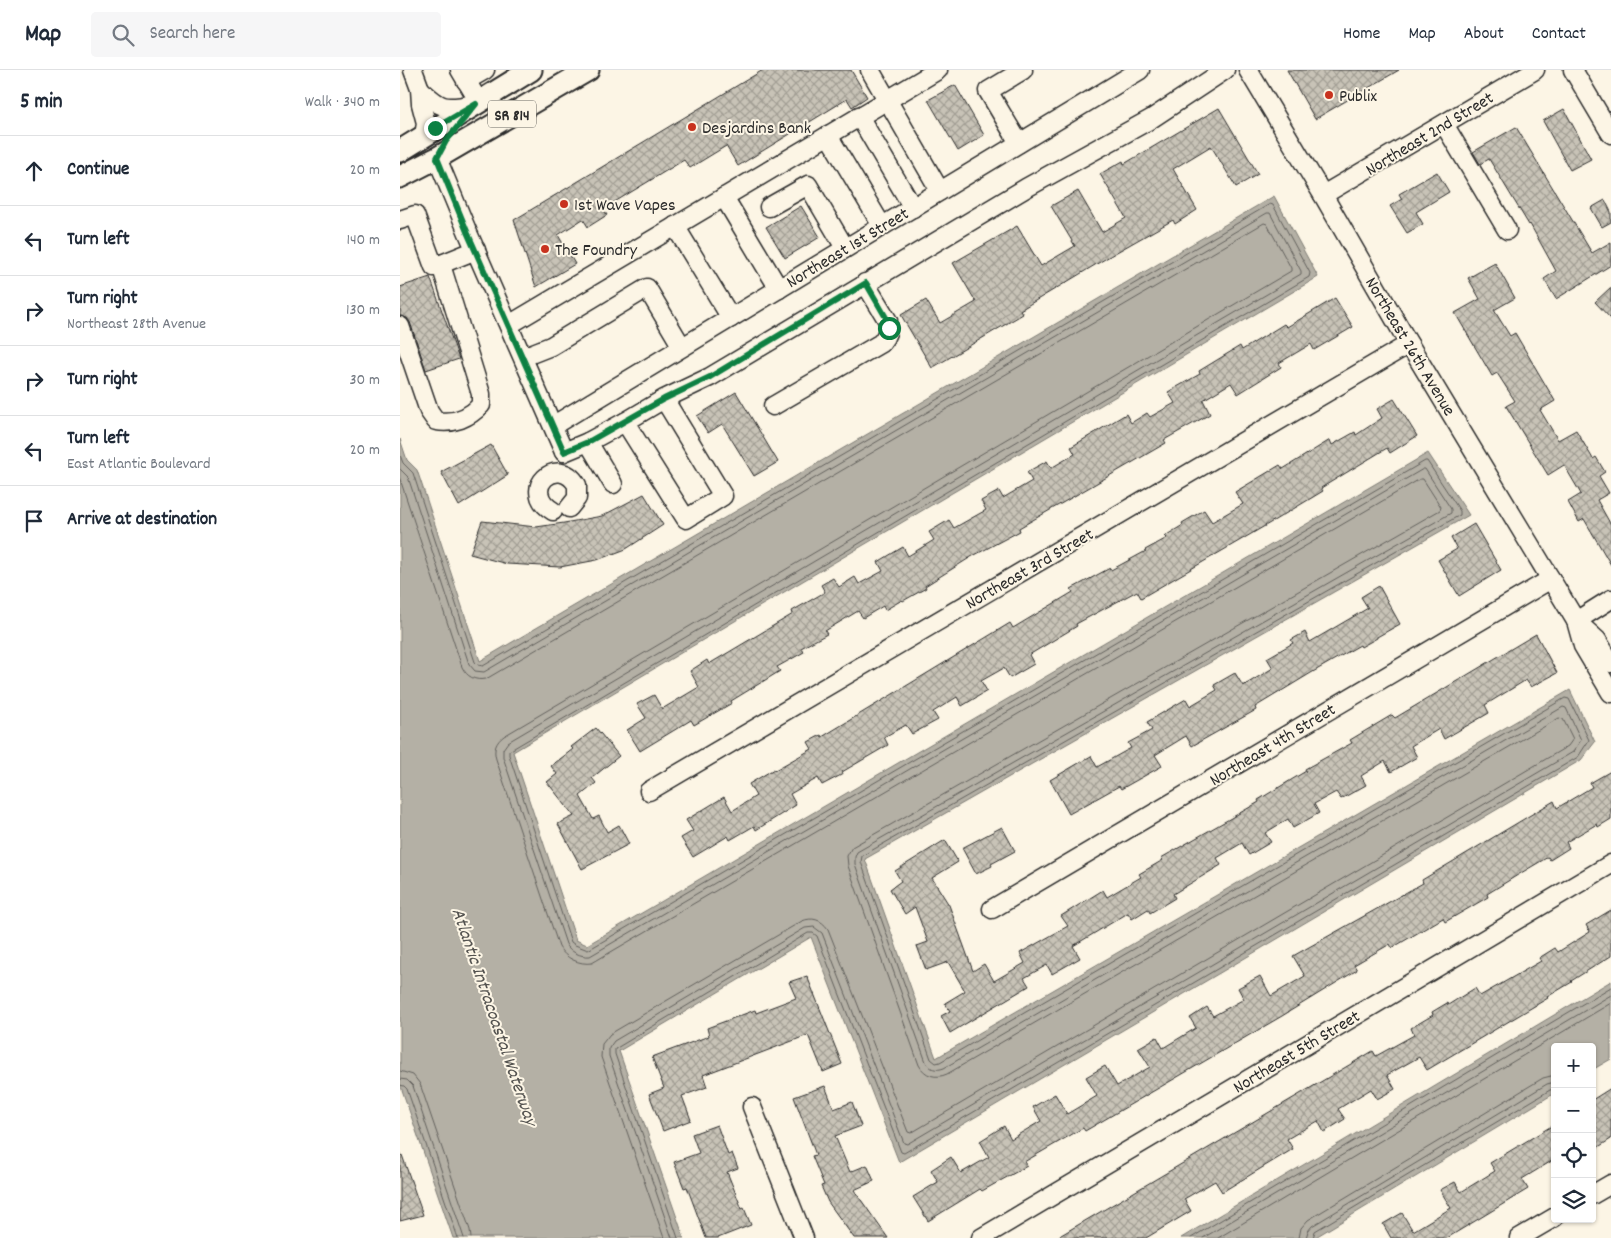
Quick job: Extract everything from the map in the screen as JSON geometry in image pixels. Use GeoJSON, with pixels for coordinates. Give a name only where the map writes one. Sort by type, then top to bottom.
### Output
{"type":"FeatureCollection","features":[{"type":"Feature","properties":{"kind":"main road","name":"SR 814"},"geometry":{"type":"LineString","coordinates":[[400,177],[437,158],[588,70]]}},
{"type":"Feature","properties":{"kind":"main road","name":"SR 814"},"geometry":{"type":"LineString","coordinates":[[400,151],[527,71]]}},
{"type":"Feature","properties":{"kind":"main road"},"geometry":{"type":"LineString","coordinates":[[437,158],[446,141],[477,103]]}},
{"type":"Feature","properties":{"kind":"street"},"geometry":{"type":"LineString","coordinates":[[413,70],[420,89],[421,104],[426,123],[424,136]]}},
{"type":"Feature","properties":{"kind":"street"},"geometry":{"type":"LineString","coordinates":[[420,89],[435,103],[451,108],[477,103],[463,75],[484,70]]}},
{"type":"Feature","properties":{"kind":"street"},"geometry":{"type":"LineString","coordinates":[[870,70],[940,191]]}},
{"type":"Feature","properties":{"kind":"street"},"geometry":{"type":"LineString","coordinates":[[509,325],[938,70]]}},
{"type":"Feature","properties":{"kind":"street"},"geometry":{"type":"LineString","coordinates":[[1019,143],[988,91],[1023,70]]}},
{"type":"Feature","properties":{"kind":"street","name":"Northeast 1st Street"},"geometry":{"type":"LineString","coordinates":[[554,425],[1140,70]]}},
{"type":"Feature","properties":{"kind":"street"},"geometry":{"type":"LineString","coordinates":[[564,452],[588,442],[664,399],[710,377],[1026,188],[1151,119],[1225,70]]}},
{"type":"Feature","properties":{"kind":"street","name":"Northeast 26th Avenue"},"geometry":{"type":"LineString","coordinates":[[1248,70],[1409,344],[1576,621],[1583,646],[1611,693]]}},
{"type":"Feature","properties":{"kind":"street","name":"Northeast 2nd Street"},"geometry":{"type":"LineString","coordinates":[[1323,196],[1535,70]]}},
{"type":"Feature","properties":{"kind":"street"},"geometry":{"type":"LineString","coordinates":[[1573,70],[1611,134]]}},
{"type":"Feature","properties":{"kind":"street"},"geometry":{"type":"LineString","coordinates":[[859,116],[913,208]]}},
{"type":"Feature","properties":{"kind":"street"},"geometry":{"type":"LineString","coordinates":[[1444,124],[1507,230]]}},
{"type":"Feature","properties":{"kind":"street"},"geometry":{"type":"LineString","coordinates":[[828,135],[882,226]]}},
{"type":"Feature","properties":{"kind":"street"},"geometry":{"type":"LineString","coordinates":[[437,158],[554,425],[564,452],[558,472]]}},
{"type":"Feature","properties":{"kind":"street"},"geometry":{"type":"LineString","coordinates":[[769,207],[808,184],[846,248]]}},
{"type":"Feature","properties":{"kind":"street"},"geometry":{"type":"LineString","coordinates":[[724,196],[779,289]]}},
{"type":"Feature","properties":{"kind":"street"},"geometry":{"type":"LineString","coordinates":[[400,220],[415,215],[434,267],[476,250]]}},
{"type":"Feature","properties":{"kind":"street"},"geometry":{"type":"LineString","coordinates":[[675,226],[731,318]]}},
{"type":"Feature","properties":{"kind":"street"},"geometry":{"type":"LineString","coordinates":[[400,326],[428,410],[436,421],[447,423],[457,421],[481,405],[481,394],[441,265]]}},
{"type":"Feature","properties":{"kind":"street"},"geometry":{"type":"LineString","coordinates":[[773,406],[881,343],[886,337],[889,328],[888,321],[866,283]]}},
{"type":"Feature","properties":{"kind":"street"},"geometry":{"type":"LineString","coordinates":[[523,357],[551,346],[646,288],[682,347]]}},
{"type":"Feature","properties":{"kind":"street","name":"Northeast 3rd Street"},"geometry":{"type":"LineString","coordinates":[[649,791],[1409,344]]}},
{"type":"Feature","properties":{"kind":"street"},"geometry":{"type":"LineString","coordinates":[[625,422],[686,519],[722,496],[664,399]]}},
{"type":"Feature","properties":{"kind":"street"},"geometry":{"type":"LineString","coordinates":[[588,442],[613,484]]}},
{"type":"Feature","properties":{"kind":"street"},"geometry":{"type":"LineString","coordinates":[[558,472],[568,475],[577,485],[576,498],[561,509],[544,505],[539,488],[545,477],[558,472]]}},
{"type":"Feature","properties":{"kind":"street","name":"Northeast 4th Street"},"geometry":{"type":"LineString","coordinates":[[992,909],[1551,579]]}},
{"type":"Feature","properties":{"kind":"street"},"geometry":{"type":"LineString","coordinates":[[1576,621],[1611,600]]}},
{"type":"Feature","properties":{"kind":"street","name":"Northeast 26th Avenue"},"geometry":{"type":"LineString","coordinates":[[1576,621],[1597,640],[1611,664]]}},
{"type":"Feature","properties":{"kind":"street","name":"Northeast 5th Street"},"geometry":{"type":"LineString","coordinates":[[981,1238],[1611,864]]}},
{"type":"Feature","properties":{"kind":"street"},"geometry":{"type":"LineString","coordinates":[[752,1107],[804,1238]]}},
{"type":"Feature","properties":{"kind":"street"},"geometry":{"type":"LineString","coordinates":[[1596,1193],[1611,1184]]}},
{"type":"Feature","properties":{"kind":"street"},"geometry":{"type":"LineString","coordinates":[[1519,1238],[1551,1219]]}},
{"type":"Feature","properties":{"kind":"water","name":"Atlantic Intracoastal Waterway"},"geometry":{"type":"Polygon","coordinates":[[[1274,196],[1318,277],[513,752],[576,940],[587,945],[1428,453],[1469,515],[865,859],[936,1058],[1570,690],[1595,742],[1581,760],[899,1162],[811,937],[619,1051],[684,1238],[453,1238],[400,1084],[400,439],[407,460],[417,470],[480,661],[1274,196]]]}},
{"type":"Feature","properties":{"kind":"water"},"geometry":{"type":"Polygon","coordinates":[[[1611,981],[1611,1059],[1596,1068],[1596,1043],[1551,1043],[1551,1095],[1314,1238],[1181,1238],[1611,981]]]}},
{"type":"Feature","properties":{"kind":"building"},"geometry":{"type":"Polygon","coordinates":[[[763,70],[851,70],[867,97],[852,107],[847,99],[738,166],[726,146],[690,168],[684,160],[603,209],[607,215],[588,227],[583,219],[558,235],[575,264],[536,287],[514,220],[763,70]]]}},
{"type":"Feature","properties":{"kind":"building","name":"Publix"},"geometry":{"type":"Polygon","coordinates":[[[1287,70],[1399,70],[1315,119],[1287,70]]]}},
{"type":"Feature","properties":{"kind":"building"},"geometry":{"type":"Polygon","coordinates":[[[955,85],[984,135],[958,151],[928,100],[955,85]]]}},
{"type":"Feature","properties":{"kind":"building"},"geometry":{"type":"Polygon","coordinates":[[[1219,108],[1258,174],[1236,187],[1211,146],[1173,169],[1197,210],[1175,224],[1173,220],[1115,253],[1020,310],[1023,314],[932,368],[901,315],[926,300],[940,323],[976,302],[953,263],[1017,226],[1041,266],[1075,246],[1051,206],[1078,191],[1102,232],[1126,218],[1100,174],[1123,161],[1124,164],[1219,108]]]}},
{"type":"Feature","properties":{"kind":"building"},"geometry":{"type":"Polygon","coordinates":[[[1564,109],[1591,159],[1570,170],[1543,121],[1564,109]]]}},
{"type":"Feature","properties":{"kind":"building"},"geometry":{"type":"Polygon","coordinates":[[[1516,127],[1592,253],[1611,242],[1611,265],[1556,299],[1544,279],[1556,271],[1530,224],[1489,159],[1480,164],[1473,152],[1516,127]]]}},
{"type":"Feature","properties":{"kind":"building"},"geometry":{"type":"Polygon","coordinates":[[[1437,172],[1449,192],[1416,212],[1423,224],[1407,233],[1390,206],[1402,199],[1399,194],[1437,172]]]}},
{"type":"Feature","properties":{"kind":"building"},"geometry":{"type":"Polygon","coordinates":[[[1605,200],[1611,212],[1611,222],[1602,227],[1591,208],[1605,200]]]}},
{"type":"Feature","properties":{"kind":"building"},"geometry":{"type":"Polygon","coordinates":[[[801,206],[820,237],[785,258],[766,227],[801,206]]]}},
{"type":"Feature","properties":{"kind":"building"},"geometry":{"type":"Polygon","coordinates":[[[1495,263],[1515,298],[1494,310],[1510,336],[1515,333],[1555,401],[1540,410],[1558,440],[1576,430],[1593,459],[1596,457],[1605,472],[1599,476],[1609,493],[1597,500],[1611,525],[1611,565],[1584,519],[1579,522],[1568,502],[1581,494],[1564,465],[1548,475],[1506,406],[1515,401],[1497,373],[1492,376],[1455,313],[1480,299],[1468,278],[1495,263]]]}},
{"type":"Feature","properties":{"kind":"building"},"geometry":{"type":"Polygon","coordinates":[[[430,277],[459,359],[426,370],[410,322],[407,318],[400,316],[400,287],[430,277]]]}},
{"type":"Feature","properties":{"kind":"building"},"geometry":{"type":"Polygon","coordinates":[[[1611,287],[1611,319],[1595,302],[1611,287]]]}},
{"type":"Feature","properties":{"kind":"building"},"geometry":{"type":"Polygon","coordinates":[[[1335,298],[1353,327],[1314,350],[1311,344],[1279,363],[1281,367],[1238,394],[1231,383],[1203,400],[1210,414],[1164,440],[1166,443],[1019,528],[1020,531],[971,557],[925,586],[926,588],[903,601],[885,610],[883,606],[863,618],[858,611],[825,631],[827,634],[801,648],[804,652],[777,667],[780,671],[731,701],[732,703],[694,725],[691,720],[640,751],[627,730],[646,718],[637,704],[654,695],[662,709],[699,687],[690,671],[707,660],[709,664],[793,614],[792,611],[825,592],[821,585],[833,578],[839,587],[855,577],[859,584],[883,571],[878,562],[903,547],[908,556],[934,540],[929,532],[949,520],[954,528],[986,510],[981,501],[999,491],[1003,498],[1032,481],[1027,472],[1047,461],[1051,468],[1075,454],[1071,447],[1126,414],[1131,423],[1147,413],[1150,417],[1175,403],[1168,392],[1200,374],[1199,371],[1240,346],[1242,350],[1284,324],[1287,327],[1335,298]]]}},
{"type":"Feature","properties":{"kind":"building"},"geometry":{"type":"Polygon","coordinates":[[[736,392],[778,462],[754,476],[722,424],[708,433],[697,416],[736,392]]]}},
{"type":"Feature","properties":{"kind":"building"},"geometry":{"type":"Polygon","coordinates":[[[1394,399],[1417,436],[1390,453],[1387,448],[1321,488],[1323,491],[1141,598],[1137,591],[1076,624],[1077,626],[1029,655],[1034,664],[1010,678],[1004,668],[981,681],[987,691],[962,706],[957,697],[933,712],[938,720],[912,734],[906,725],[884,737],[888,745],[842,772],[843,774],[822,785],[818,778],[790,794],[796,805],[756,830],[754,826],[730,840],[728,836],[693,857],[681,838],[693,831],[686,820],[724,797],[732,811],[756,796],[749,784],[812,749],[808,742],[821,735],[822,737],[1010,623],[1013,628],[1073,592],[1071,589],[1146,551],[1167,538],[1165,536],[1183,525],[1182,523],[1204,510],[1212,522],[1243,504],[1235,492],[1280,465],[1283,469],[1330,440],[1332,445],[1355,432],[1356,435],[1382,418],[1377,409],[1394,399]]]}},
{"type":"Feature","properties":{"kind":"building"},"geometry":{"type":"Polygon","coordinates":[[[491,445],[508,475],[459,506],[441,472],[491,445]]]}},
{"type":"Feature","properties":{"kind":"building"},"geometry":{"type":"Polygon","coordinates":[[[644,494],[663,525],[626,549],[597,560],[560,567],[507,564],[470,554],[482,521],[536,527],[564,523],[602,516],[644,494]]]}},
{"type":"Feature","properties":{"kind":"building"},"geometry":{"type":"Polygon","coordinates":[[[1474,524],[1501,570],[1459,596],[1438,560],[1457,549],[1451,538],[1474,524]]]}},
{"type":"Feature","properties":{"kind":"building"},"geometry":{"type":"Polygon","coordinates":[[[1379,586],[1400,624],[1311,673],[1255,707],[1256,710],[1192,746],[1186,736],[1155,755],[1162,766],[1121,789],[1119,786],[1069,814],[1050,780],[1091,756],[1097,767],[1131,748],[1128,743],[1152,730],[1147,722],[1186,699],[1190,706],[1217,690],[1214,685],[1235,673],[1243,686],[1273,668],[1267,658],[1293,643],[1291,640],[1305,632],[1310,642],[1368,608],[1361,597],[1379,586]]]}},
{"type":"Feature","properties":{"kind":"building"},"geometry":{"type":"Polygon","coordinates":[[[1536,634],[1557,673],[1531,687],[1526,680],[1485,705],[1489,713],[1444,739],[1439,729],[1411,746],[1417,757],[1391,772],[1385,761],[1361,776],[1366,785],[1341,799],[1336,792],[1314,804],[1319,813],[1293,828],[1288,819],[1265,833],[1271,842],[1249,855],[1242,843],[1217,858],[1221,865],[1173,894],[1175,898],[1150,913],[1148,909],[1132,919],[1128,913],[1073,946],[1080,958],[1052,974],[1047,965],[1024,978],[1029,986],[950,1033],[941,1016],[950,1011],[945,1003],[965,991],[948,962],[926,970],[917,946],[928,942],[915,907],[905,914],[890,889],[901,881],[895,871],[945,840],[958,862],[932,878],[949,905],[973,971],[984,964],[994,981],[1025,963],[1020,953],[1068,926],[1061,916],[1103,890],[1107,897],[1141,877],[1139,874],[1163,860],[1161,858],[1259,802],[1258,800],[1306,771],[1305,769],[1352,743],[1350,740],[1392,715],[1395,718],[1536,634]]]}},
{"type":"Feature","properties":{"kind":"building"},"geometry":{"type":"Polygon","coordinates":[[[596,728],[619,756],[592,778],[596,783],[580,796],[593,819],[599,816],[607,832],[619,825],[629,844],[582,869],[558,824],[574,816],[547,782],[557,774],[551,766],[573,749],[571,747],[596,728]]]}},
{"type":"Feature","properties":{"kind":"building"},"geometry":{"type":"Polygon","coordinates":[[[1611,771],[1611,819],[1598,827],[1597,824],[1566,842],[1569,848],[1550,860],[1548,857],[1521,873],[1487,894],[1488,897],[1445,922],[1443,918],[1392,948],[1390,944],[1354,965],[1357,970],[1282,1016],[1085,1131],[1083,1128],[1024,1162],[1027,1166],[982,1191],[980,1189],[928,1221],[913,1197],[938,1182],[931,1170],[951,1157],[961,1173],[989,1157],[980,1141],[1004,1126],[1011,1139],[1041,1121],[1033,1107],[1055,1094],[1067,1114],[1097,1096],[1086,1077],[1105,1066],[1117,1086],[1150,1067],[1138,1048],[1157,1037],[1163,1048],[1196,1028],[1190,1018],[1207,1007],[1213,1016],[1244,999],[1238,988],[1260,976],[1271,996],[1305,976],[1293,956],[1423,883],[1422,880],[1554,801],[1557,808],[1592,787],[1590,783],[1611,771]]]}},
{"type":"Feature","properties":{"kind":"building"},"geometry":{"type":"Polygon","coordinates":[[[1002,827],[1015,851],[976,874],[962,848],[1002,827]]]}},
{"type":"Feature","properties":{"kind":"building"},"geometry":{"type":"Polygon","coordinates":[[[1611,910],[1611,956],[1548,998],[1427,1070],[1419,1057],[1387,1075],[1395,1089],[1377,1099],[1371,1089],[1338,1109],[1345,1119],[1324,1132],[1318,1121],[1287,1139],[1293,1149],[1222,1192],[1215,1181],[1184,1199],[1191,1211],[1146,1238],[1056,1238],[1373,1051],[1376,1056],[1414,1035],[1411,1028],[1433,1015],[1432,1012],[1447,1003],[1448,1005],[1475,988],[1480,996],[1541,961],[1539,958],[1555,948],[1558,952],[1590,932],[1586,925],[1611,910]]]}},
{"type":"Feature","properties":{"kind":"building"},"geometry":{"type":"Polygon","coordinates":[[[807,976],[842,1064],[823,1072],[808,1035],[703,1075],[707,1087],[682,1096],[691,1120],[663,1131],[649,1094],[664,1088],[652,1057],[709,1036],[707,1028],[755,1010],[756,1013],[796,998],[789,982],[807,976]]]}},
{"type":"Feature","properties":{"kind":"building"},"geometry":{"type":"Polygon","coordinates":[[[825,1086],[834,1109],[852,1102],[861,1126],[835,1136],[850,1172],[867,1165],[874,1181],[854,1190],[888,1238],[854,1238],[828,1202],[821,1186],[824,1185],[812,1156],[816,1155],[794,1097],[825,1086]]]}},
{"type":"Feature","properties":{"kind":"building"},"geometry":{"type":"Polygon","coordinates":[[[1611,1088],[1611,1139],[1596,1148],[1596,1133],[1596,1097],[1611,1088]]]}},
{"type":"Feature","properties":{"kind":"building"},"geometry":{"type":"Polygon","coordinates":[[[717,1125],[728,1155],[732,1153],[738,1168],[727,1172],[742,1209],[744,1208],[751,1225],[718,1238],[706,1238],[687,1187],[684,1188],[674,1162],[699,1153],[692,1134],[717,1125]]]}},
{"type":"Feature","properties":{"kind":"building"},"geometry":{"type":"Polygon","coordinates":[[[1551,1126],[1551,1161],[1522,1179],[1528,1189],[1447,1238],[1391,1238],[1383,1224],[1402,1213],[1413,1231],[1451,1208],[1440,1190],[1455,1182],[1461,1192],[1495,1171],[1490,1163],[1551,1126]]]}},
{"type":"Feature","properties":{"kind":"building"},"geometry":{"type":"Polygon","coordinates":[[[402,1155],[423,1215],[400,1221],[400,1156],[402,1155]]]}},
{"type":"Feature","properties":{"kind":"place","name":"Publix"},"geometry":{"type":"Point","coordinates":[1329,95]}},
{"type":"Feature","properties":{"kind":"place","name":"Desjardins Bank"},"geometry":{"type":"Point","coordinates":[692,127]}},
{"type":"Feature","properties":{"kind":"place","name":"1st Wave Vapes"},"geometry":{"type":"Point","coordinates":[564,204]}},
{"type":"Feature","properties":{"kind":"place","name":"The Foundry"},"geometry":{"type":"Point","coordinates":[545,249]}},
{"type":"Feature","properties":{"kind":"route"},"geometry":{"type":"LineString","coordinates":[[435,128],[476,104],[446,141],[437,158],[468,234],[554,425],[564,452],[588,442],[664,399],[710,377],[866,283],[888,321],[889,328]]}}]}
